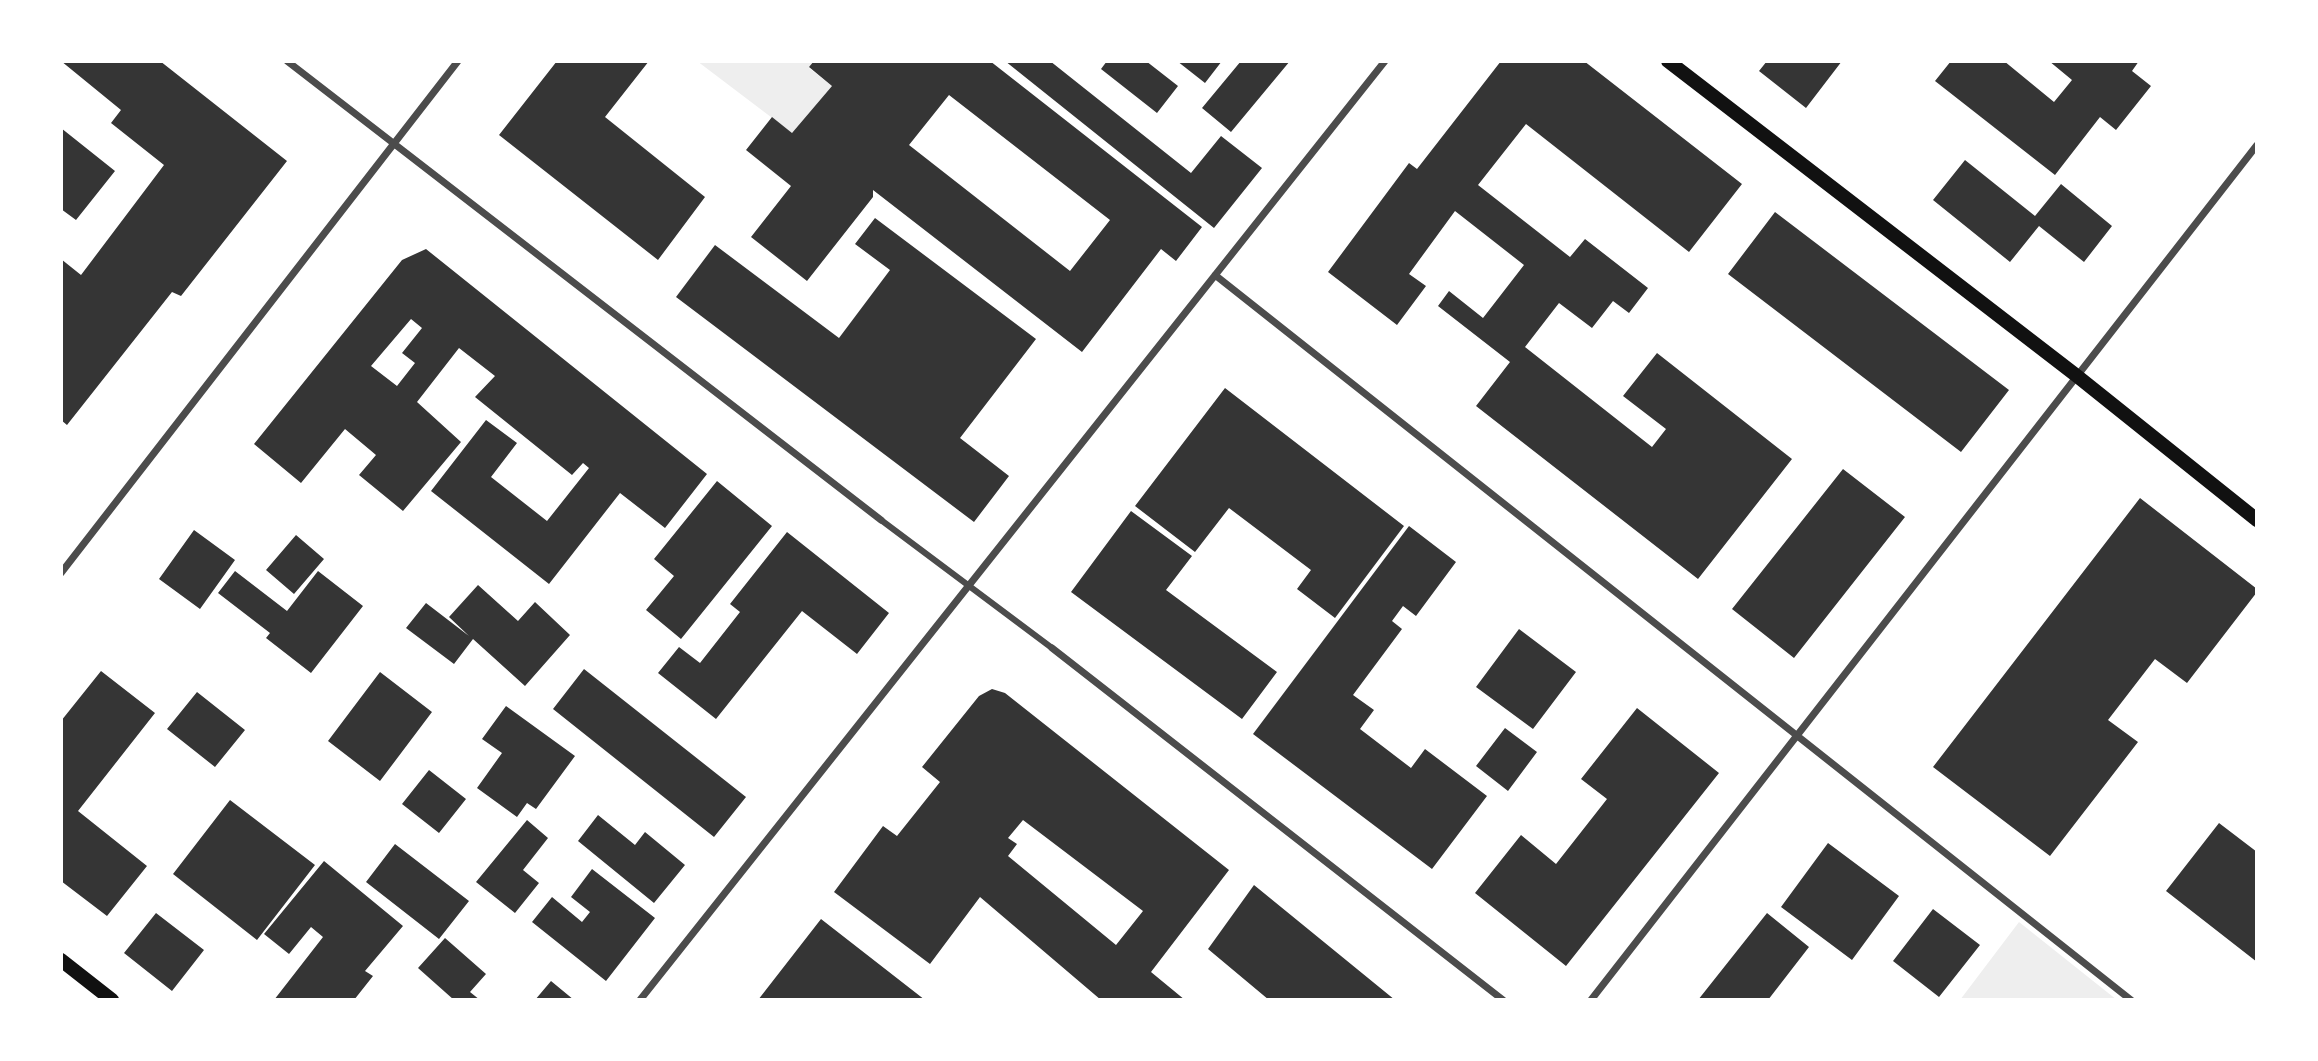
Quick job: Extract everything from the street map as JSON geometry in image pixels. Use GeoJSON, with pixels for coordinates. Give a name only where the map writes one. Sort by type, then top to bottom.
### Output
{"type":"FeatureCollection","features":[{"type":"Feature","properties":{"kind":"main road"},"geometry":{"type":"LineString","coordinates":[[1668,61],[2077,376],[2257,520]]}},
{"type":"Feature","properties":{"kind":"main road"},"geometry":{"type":"LineString","coordinates":[[61,960],[112,1000]]}},
{"type":"Feature","properties":{"kind":"street"},"geometry":{"type":"LineString","coordinates":[[287,61],[968,587],[1052,648],[1503,1000]]}},
{"type":"Feature","properties":{"kind":"street"},"geometry":{"type":"LineString","coordinates":[[61,573],[458,61]]}},
{"type":"Feature","properties":{"kind":"street"},"geometry":{"type":"LineString","coordinates":[[640,1000],[1385,61]]}},
{"type":"Feature","properties":{"kind":"street"},"geometry":{"type":"LineString","coordinates":[[1591,1000],[2257,145]]}},
{"type":"Feature","properties":{"kind":"street"},"geometry":{"type":"LineString","coordinates":[[1215,275],[2131,1000]]}},
{"type":"Feature","properties":{"kind":"shaded area"},"geometry":{"type":"Polygon","coordinates":[[[697,61],[814,61],[809,68],[832,86],[792,133],[697,61]]]}},
{"type":"Feature","properties":{"kind":"shaded area"},"geometry":{"type":"Polygon","coordinates":[[[2019,922],[2117,1000],[1960,1000],[2019,922]]]}},
{"type":"Feature","properties":{"kind":"building"},"geometry":{"type":"Polygon","coordinates":[[[61,61],[160,61],[287,161],[181,296],[172,292],[67,425],[61,420],[61,259],[81,275],[164,165],[111,123],[121,110],[61,61]]]}},
{"type":"Feature","properties":{"kind":"building"},"geometry":{"type":"Polygon","coordinates":[[[557,61],[649,61],[605,117],[705,197],[658,260],[499,135],[557,61]]]}},
{"type":"Feature","properties":{"kind":"building"},"geometry":{"type":"Polygon","coordinates":[[[814,61],[990,61],[1202,227],[1176,261],[1161,249],[1082,352],[873,190],[873,197],[807,281],[751,237],[791,186],[746,150],[772,117],[792,133],[832,86],[809,67],[814,61]],[[949,95],[909,145],[1070,271],[1110,220],[949,95]]]}},
{"type":"Feature","properties":{"kind":"building"},"geometry":{"type":"Polygon","coordinates":[[[1005,61],[1050,61],[1191,173],[1221,136],[1262,168],[1214,228],[1005,61]]]}},
{"type":"Feature","properties":{"kind":"building"},"geometry":{"type":"Polygon","coordinates":[[[1107,61],[1146,61],[1178,86],[1157,113],[1101,69],[1107,61]]]}},
{"type":"Feature","properties":{"kind":"building"},"geometry":{"type":"Polygon","coordinates":[[[1177,61],[1222,61],[1205,83],[1177,61]]]}},
{"type":"Feature","properties":{"kind":"building"},"geometry":{"type":"Polygon","coordinates":[[[1241,61],[1290,61],[1231,132],[1202,108],[1241,61]]]}},
{"type":"Feature","properties":{"kind":"building"},"geometry":{"type":"Polygon","coordinates":[[[1501,61],[1584,61],[1742,184],[1689,252],[1526,124],[1478,185],[1570,257],[1585,239],[1648,288],[1629,313],[1613,301],[1592,328],[1559,303],[1525,347],[1652,447],[1666,429],[1623,396],[1657,353],[1792,459],[1698,579],[1476,406],[1510,362],[1438,306],[1449,291],[1483,318],[1524,265],[1455,211],[1409,274],[1426,286],[1397,325],[1328,272],[1409,163],[1417,169],[1501,61]]]}},
{"type":"Feature","properties":{"kind":"building"},"geometry":{"type":"Polygon","coordinates":[[[1767,61],[1842,61],[1806,108],[1759,71],[1767,61]]]}},
{"type":"Feature","properties":{"kind":"building"},"geometry":{"type":"Polygon","coordinates":[[[1951,61],[2004,61],[2054,102],[2072,80],[2049,61],[2139,61],[2132,71],[2151,86],[2116,130],[2100,117],[2055,175],[1935,81],[1951,61]]]}},
{"type":"Feature","properties":{"kind":"building"},"geometry":{"type":"Polygon","coordinates":[[[61,128],[115,171],[76,220],[61,209],[61,128]]]}},
{"type":"Feature","properties":{"kind":"building"},"geometry":{"type":"Polygon","coordinates":[[[1965,160],[2035,216],[2061,184],[2112,226],[2084,262],[2039,226],[2010,262],[1933,200],[1965,160]]]}},
{"type":"Feature","properties":{"kind":"building"},"geometry":{"type":"Polygon","coordinates":[[[1775,212],[2009,390],[1961,452],[1728,274],[1775,212]]]}},
{"type":"Feature","properties":{"kind":"building"},"geometry":{"type":"Polygon","coordinates":[[[875,218],[1036,339],[960,438],[1009,476],[974,522],[676,297],[715,245],[839,338],[890,270],[855,244],[875,218]]]}},
{"type":"Feature","properties":{"kind":"building"},"geometry":{"type":"Polygon","coordinates":[[[426,249],[707,474],[665,528],[620,493],[549,584],[431,491],[486,420],[517,443],[491,477],[547,521],[589,468],[583,463],[572,475],[475,397],[495,376],[459,348],[417,402],[461,442],[403,511],[359,475],[376,455],[345,429],[301,483],[254,444],[402,260],[426,249]],[[411,319],[371,366],[397,386],[415,363],[402,353],[422,328],[411,319]]]}},
{"type":"Feature","properties":{"kind":"building"},"geometry":{"type":"Polygon","coordinates":[[[1225,388],[1404,526],[1335,618],[1297,589],[1311,570],[1229,508],[1195,552],[1135,506],[1225,388]]]}},
{"type":"Feature","properties":{"kind":"building"},"geometry":{"type":"Polygon","coordinates":[[[1843,469],[1905,517],[1794,658],[1732,609],[1843,469]]]}},
{"type":"Feature","properties":{"kind":"building"},"geometry":{"type":"Polygon","coordinates":[[[717,481],[772,526],[681,639],[646,610],[674,576],[654,559],[717,481]]]}},
{"type":"Feature","properties":{"kind":"building"},"geometry":{"type":"Polygon","coordinates":[[[2140,498],[2257,589],[2257,592],[2187,683],[2155,659],[2108,720],[2138,742],[2050,856],[1933,767],[2140,498]]]}},
{"type":"Feature","properties":{"kind":"building"},"geometry":{"type":"Polygon","coordinates":[[[1131,511],[1192,556],[1166,590],[1277,672],[1242,719],[1071,592],[1131,511]]]}},
{"type":"Feature","properties":{"kind":"building"},"geometry":{"type":"Polygon","coordinates":[[[1409,526],[1456,562],[1416,616],[1403,606],[1392,621],[1402,629],[1353,695],[1374,710],[1360,729],[1411,768],[1425,749],[1487,796],[1432,869],[1253,734],[1409,526]]]}},
{"type":"Feature","properties":{"kind":"building"},"geometry":{"type":"Polygon","coordinates":[[[194,530],[235,560],[200,609],[159,579],[194,530]]]}},
{"type":"Feature","properties":{"kind":"building"},"geometry":{"type":"Polygon","coordinates":[[[787,532],[889,613],[857,654],[802,611],[716,719],[658,673],[679,647],[700,663],[740,612],[730,604],[787,532]]]}},
{"type":"Feature","properties":{"kind":"building"},"geometry":{"type":"Polygon","coordinates":[[[296,535],[324,559],[294,594],[266,570],[296,535]]]}},
{"type":"Feature","properties":{"kind":"building"},"geometry":{"type":"Polygon","coordinates":[[[235,571],[287,611],[318,571],[363,606],[311,673],[266,638],[270,633],[218,593],[235,571]]]}},
{"type":"Feature","properties":{"kind":"building"},"geometry":{"type":"Polygon","coordinates":[[[478,585],[518,621],[535,602],[570,635],[525,686],[473,639],[454,664],[406,628],[426,603],[469,636],[449,617],[478,585]]]}},
{"type":"Feature","properties":{"kind":"building"},"geometry":{"type":"Polygon","coordinates":[[[1519,629],[1576,672],[1533,729],[1476,687],[1519,629]]]}},
{"type":"Feature","properties":{"kind":"building"},"geometry":{"type":"Polygon","coordinates":[[[584,669],[746,797],[714,837],[553,709],[584,669]]]}},
{"type":"Feature","properties":{"kind":"building"},"geometry":{"type":"Polygon","coordinates":[[[101,671],[155,713],[78,811],[147,866],[107,916],[61,881],[61,721],[101,671]]]}},
{"type":"Feature","properties":{"kind":"building"},"geometry":{"type":"Polygon","coordinates":[[[380,672],[432,712],[380,781],[328,741],[380,672]]]}},
{"type":"Feature","properties":{"kind":"building"},"geometry":{"type":"Polygon","coordinates":[[[992,689],[1005,693],[1229,870],[1151,972],[1185,1000],[1101,1000],[980,897],[930,964],[834,892],[883,826],[897,836],[940,782],[922,767],[979,696],[992,689]],[[1023,820],[1008,838],[1017,844],[1008,856],[1116,945],[1143,911],[1023,820]]]}},
{"type":"Feature","properties":{"kind":"building"},"geometry":{"type":"Polygon","coordinates":[[[197,692],[245,730],[215,767],[167,729],[197,692]]]}},
{"type":"Feature","properties":{"kind":"building"},"geometry":{"type":"Polygon","coordinates":[[[506,706],[575,756],[536,809],[527,803],[517,817],[477,788],[502,753],[482,739],[506,706]]]}},
{"type":"Feature","properties":{"kind":"building"},"geometry":{"type":"Polygon","coordinates":[[[1637,708],[1719,773],[1566,966],[1475,893],[1521,835],[1556,864],[1607,799],[1581,779],[1637,708]]]}},
{"type":"Feature","properties":{"kind":"building"},"geometry":{"type":"Polygon","coordinates":[[[1505,728],[1537,752],[1508,791],[1476,766],[1505,728]]]}},
{"type":"Feature","properties":{"kind":"building"},"geometry":{"type":"Polygon","coordinates":[[[429,770],[466,799],[439,833],[402,804],[429,770]]]}},
{"type":"Feature","properties":{"kind":"building"},"geometry":{"type":"Polygon","coordinates":[[[230,800],[315,865],[257,940],[173,874],[230,800]]]}},
{"type":"Feature","properties":{"kind":"building"},"geometry":{"type":"Polygon","coordinates":[[[598,815],[635,845],[645,832],[685,865],[654,903],[578,841],[598,815]]]}},
{"type":"Feature","properties":{"kind":"building"},"geometry":{"type":"Polygon","coordinates":[[[527,820],[548,838],[523,870],[539,883],[515,913],[476,882],[527,820]]]}},
{"type":"Feature","properties":{"kind":"building"},"geometry":{"type":"Polygon","coordinates":[[[2219,823],[2257,852],[2257,962],[2166,891],[2219,823]]]}},
{"type":"Feature","properties":{"kind":"building"},"geometry":{"type":"Polygon","coordinates":[[[1828,843],[1899,896],[1852,960],[1781,907],[1828,843]]]}},
{"type":"Feature","properties":{"kind":"building"},"geometry":{"type":"Polygon","coordinates":[[[395,844],[469,901],[439,939],[366,882],[395,844]]]}},
{"type":"Feature","properties":{"kind":"building"},"geometry":{"type":"Polygon","coordinates":[[[324,861],[403,926],[365,971],[373,976],[354,1000],[274,1000],[323,937],[311,927],[289,954],[264,934],[324,861]]]}},
{"type":"Feature","properties":{"kind":"building"},"geometry":{"type":"Polygon","coordinates":[[[592,869],[655,918],[606,981],[532,922],[552,897],[582,922],[590,912],[571,897],[592,869]]]}},
{"type":"Feature","properties":{"kind":"building"},"geometry":{"type":"Polygon","coordinates":[[[1254,885],[1395,1000],[1269,1000],[1208,949],[1254,885]]]}},
{"type":"Feature","properties":{"kind":"building"},"geometry":{"type":"Polygon","coordinates":[[[1933,909],[1980,945],[1939,997],[1893,961],[1933,909]]]}},
{"type":"Feature","properties":{"kind":"building"},"geometry":{"type":"Polygon","coordinates":[[[156,913],[204,950],[172,991],[124,953],[156,913]]]}},
{"type":"Feature","properties":{"kind":"building"},"geometry":{"type":"Polygon","coordinates":[[[1767,913],[1809,947],[1768,1000],[1698,1000],[1767,913]]]}},
{"type":"Feature","properties":{"kind":"building"},"geometry":{"type":"Polygon","coordinates":[[[821,919],[925,1000],[758,1000],[821,919]]]}},
{"type":"Feature","properties":{"kind":"building"},"geometry":{"type":"Polygon","coordinates":[[[445,938],[486,974],[470,992],[480,1000],[454,1000],[418,968],[445,938]]]}},
{"type":"Feature","properties":{"kind":"building"},"geometry":{"type":"Polygon","coordinates":[[[551,981],[574,1000],[535,1000],[551,981]]]}}]}
